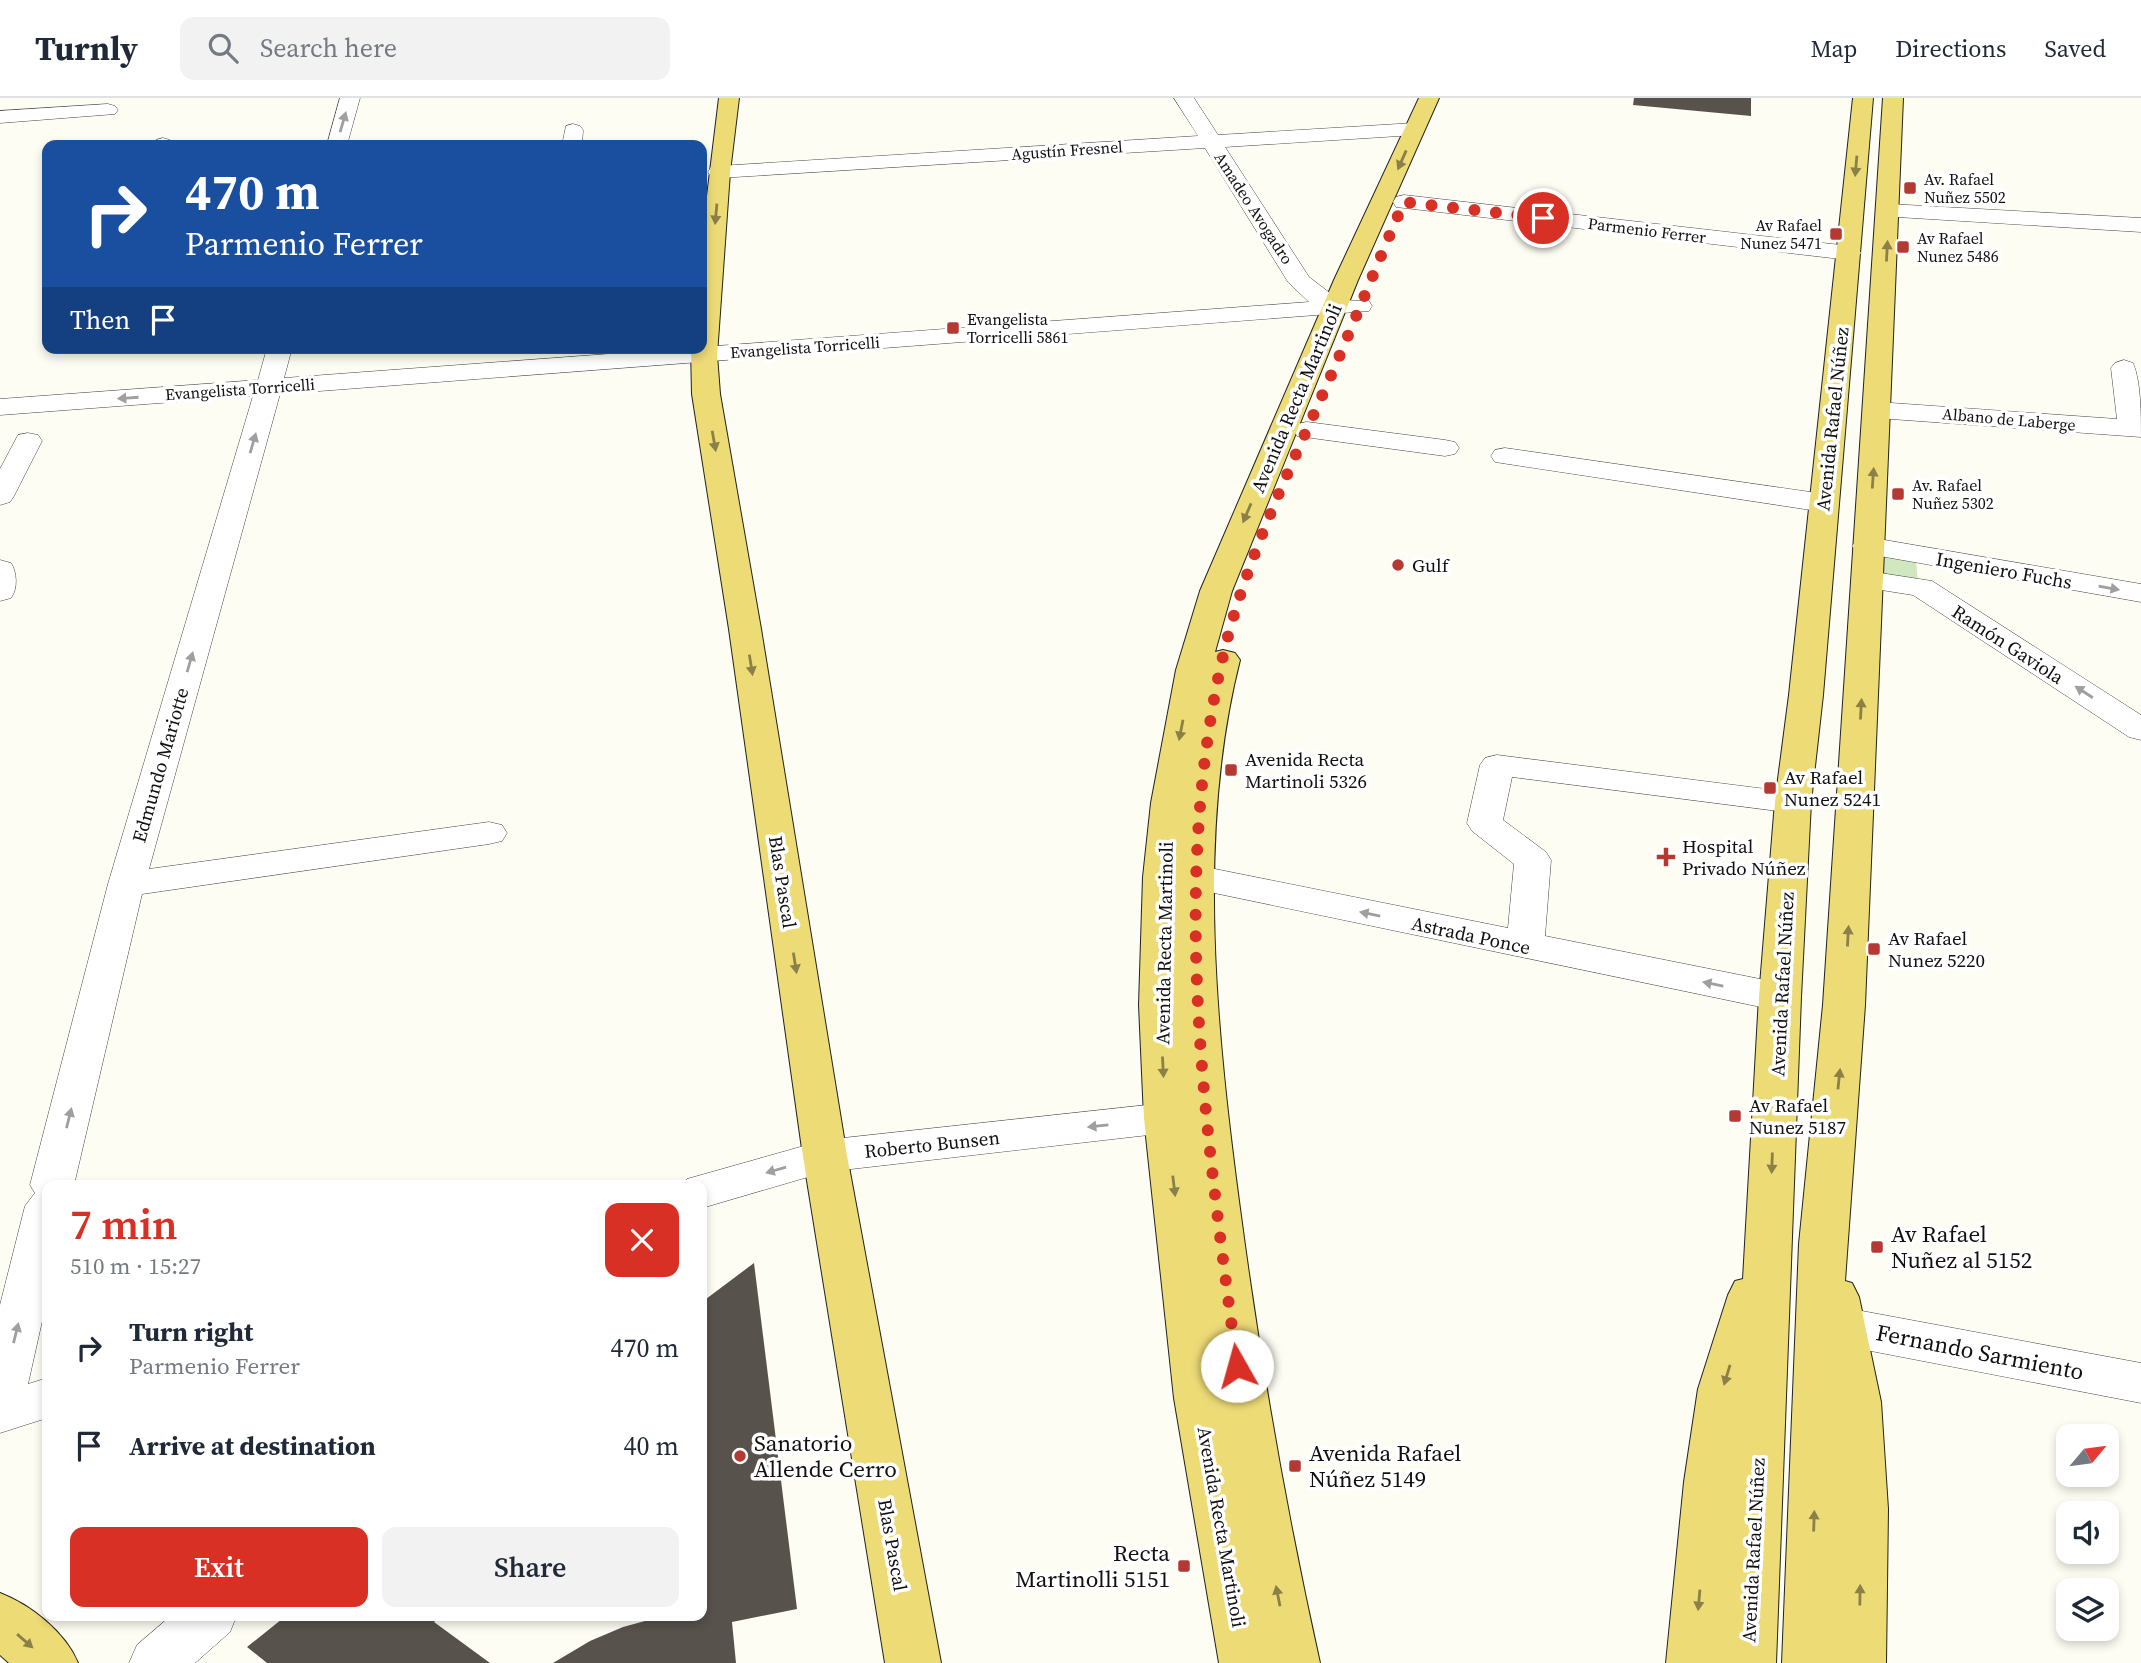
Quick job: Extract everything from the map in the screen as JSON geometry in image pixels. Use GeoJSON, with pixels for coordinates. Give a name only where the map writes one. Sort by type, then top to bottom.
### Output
{"type":"FeatureCollection","features":[{"type":"Feature","properties":{"kind":"main road","name":"Blas Pascal"},"geometry":{"type":"LineString","coordinates":[[707,318],[719,172],[729,98]]}},
{"type":"Feature","properties":{"kind":"main road","name":"Avenida Recta Martinoli"},"geometry":{"type":"LineString","coordinates":[[1292,1663],[1240,1394],[1204,1112],[1196,1009],[1178,877],[1179,740],[1193,670],[1216,592],[1347,307],[1429,98]]}},
{"type":"Feature","properties":{"kind":"main road","name":"Avenida Recta Martinoli"},"geometry":{"type":"LineString","coordinates":[[1247,1663],[1199,1398],[1166,1118],[1160,1005],[1178,877],[1219,671],[1242,592],[1330,378],[1347,307],[1404,202],[1448,98]]}},
{"type":"Feature","properties":{"kind":"main road","name":"Avenida Rafael Núñez"},"geometry":{"type":"LineString","coordinates":[[1748,1663],[1780,997],[1793,802],[1816,595],[1863,98]]}},
{"type":"Feature","properties":{"kind":"main road"},"geometry":{"type":"LineString","coordinates":[[1810,1663],[1830,1324],[1822,1244],[1844,1004],[1889,211],[1893,98]]}},
{"type":"Feature","properties":{"kind":"main road","name":"Blas Pascal"},"geometry":{"type":"LineString","coordinates":[[704,355],[706,394],[825,1156],[913,1663]]}},
{"type":"Feature","properties":{"kind":"main road"},"geometry":{"type":"LineString","coordinates":[[1831,428],[1850,448],[1844,530],[1867,563]]}},
{"type":"Feature","properties":{"kind":"main road"},"geometry":{"type":"LineString","coordinates":[[1816,595],[1867,563]]}},
{"type":"Feature","properties":{"kind":"main road"},"geometry":{"type":"LineString","coordinates":[[1694,1663],[1710,1482],[1723,1389],[1769,1240]]}},
{"type":"Feature","properties":{"kind":"main road"},"geometry":{"type":"LineString","coordinates":[[1830,1324],[1856,1402],[1861,1482],[1858,1663]]}},
{"type":"Feature","properties":{"kind":"main road"},"geometry":{"type":"LineString","coordinates":[[0,1619],[50,1663]]}},
{"type":"Feature","properties":{"kind":"street"},"geometry":{"type":"LineString","coordinates":[[338,140],[350,98]]}},
{"type":"Feature","properties":{"kind":"street","name":"Amadeo Avogadro"},"geometry":{"type":"LineString","coordinates":[[1184,98],[1300,282],[1317,297],[1347,307]]}},
{"type":"Feature","properties":{"kind":"street"},"geometry":{"type":"LineString","coordinates":[[0,117],[108,110]]}},
{"type":"Feature","properties":{"kind":"street","name":"Agustín Fresnel"},"geometry":{"type":"LineString","coordinates":[[719,172],[1415,129]]}},
{"type":"Feature","properties":{"kind":"street","name":"Parmenio Ferrer"},"geometry":{"type":"LineString","coordinates":[[1404,202],[1849,253]]}},
{"type":"Feature","properties":{"kind":"street"},"geometry":{"type":"LineString","coordinates":[[1889,211],[2141,225]]}},
{"type":"Feature","properties":{"kind":"street","name":"Evangelista Torricelli"},"geometry":{"type":"LineString","coordinates":[[0,407],[1347,307]]}},
{"type":"Feature","properties":{"kind":"street","name":"Edmundo Mariotte"},"geometry":{"type":"LineString","coordinates":[[53,1180],[126,884],[278,354]]}},
{"type":"Feature","properties":{"kind":"street"},"geometry":{"type":"LineString","coordinates":[[2124,368],[2136,429]]}},
{"type":"Feature","properties":{"kind":"street","name":"Albano de Laberge"},"geometry":{"type":"LineString","coordinates":[[1878,410],[2136,429]]}},
{"type":"Feature","properties":{"kind":"street"},"geometry":{"type":"LineString","coordinates":[[1307,430],[1445,448]]}},
{"type":"Feature","properties":{"kind":"street"},"geometry":{"type":"LineString","coordinates":[[0,496],[28,441]]}},
{"type":"Feature","properties":{"kind":"street"},"geometry":{"type":"LineString","coordinates":[[1505,456],[1824,503]]}},
{"type":"Feature","properties":{"kind":"street","name":"Ramón Gaviola"},"geometry":{"type":"LineString","coordinates":[[1867,563],[1921,572],[2141,730]]}},
{"type":"Feature","properties":{"kind":"street"},"geometry":{"type":"LineString","coordinates":[[0,569],[0,592]]}},
{"type":"Feature","properties":{"kind":"street","name":"Ingeniero Fuchs"},"geometry":{"type":"LineString","coordinates":[[1921,572],[2141,593]]}},
{"type":"Feature","properties":{"kind":"street"},"geometry":{"type":"LineString","coordinates":[[1525,946],[1533,860],[1485,823],[1496,765],[1793,802]]}},
{"type":"Feature","properties":{"kind":"street"},"geometry":{"type":"LineString","coordinates":[[126,884],[489,833]]}},
{"type":"Feature","properties":{"kind":"street","name":"Astrada Ponce"},"geometry":{"type":"LineString","coordinates":[[1178,877],[1780,997]]}},
{"type":"Feature","properties":{"kind":"street","name":"Roberto Bunsen"},"geometry":{"type":"LineString","coordinates":[[707,1190],[825,1156],[1166,1118]]}},
{"type":"Feature","properties":{"kind":"street"},"geometry":{"type":"LineString","coordinates":[[0,1399],[42,1227]]}},
{"type":"Feature","properties":{"kind":"street","name":"Fernando Sarmiento"},"geometry":{"type":"LineString","coordinates":[[1830,1324],[2141,1383]]}},
{"type":"Feature","properties":{"kind":"street"},"geometry":{"type":"LineString","coordinates":[[0,1413],[42,1400]]}},
{"type":"Feature","properties":{"kind":"street"},"geometry":{"type":"LineString","coordinates":[[156,1663],[204,1621]]}},
{"type":"Feature","properties":{"kind":"green space"},"geometry":{"type":"Polygon","coordinates":[[[1883,554],[1916,559],[1918,583],[1883,578],[1883,554]]]}},
{"type":"Feature","properties":{"kind":"building"},"geometry":{"type":"Polygon","coordinates":[[[1634,98],[1751,98],[1751,116],[1633,105],[1634,98]]]}},
{"type":"Feature","properties":{"kind":"building","name":"Sanatorio Allende Cerro"},"geometry":{"type":"Polygon","coordinates":[[[754,1263],[797,1609],[732,1622],[736,1663],[553,1663],[590,1641],[645,1621],[707,1621],[707,1298],[754,1263]]]}},
{"type":"Feature","properties":{"kind":"building"},"geometry":{"type":"Polygon","coordinates":[[[280,1621],[435,1621],[490,1663],[267,1663],[247,1647],[280,1621]]]}},
{"type":"Feature","properties":{"kind":"place","name":"Av. Rafael Nuñez 5502"},"geometry":{"type":"Point","coordinates":[1910,188]}},
{"type":"Feature","properties":{"kind":"place","name":"Av Rafael Nunez 5471"},"geometry":{"type":"Point","coordinates":[1836,234]}},
{"type":"Feature","properties":{"kind":"place","name":"Av Rafael Nunez 5486"},"geometry":{"type":"Point","coordinates":[1903,247]}},
{"type":"Feature","properties":{"kind":"place","name":"Evangelista Torricelli 5861"},"geometry":{"type":"Point","coordinates":[953,328]}},
{"type":"Feature","properties":{"kind":"place","name":"Av. Rafael Nuñez 5302"},"geometry":{"type":"Point","coordinates":[1898,494]}},
{"type":"Feature","properties":{"kind":"place","name":"Gulf"},"geometry":{"type":"Point","coordinates":[1398,565]}},
{"type":"Feature","properties":{"kind":"place","name":"Avenida Recta Martinoli 5326"},"geometry":{"type":"Point","coordinates":[1231,770]}},
{"type":"Feature","properties":{"kind":"place","name":"Av Rafael Nunez 5241"},"geometry":{"type":"Point","coordinates":[1770,788]}},
{"type":"Feature","properties":{"kind":"place","name":"Hospital Privado Núñez"},"geometry":{"type":"Point","coordinates":[1666,857]}},
{"type":"Feature","properties":{"kind":"place","name":"Av Rafael Nunez 5220"},"geometry":{"type":"Point","coordinates":[1874,949]}},
{"type":"Feature","properties":{"kind":"place","name":"Av Rafael Nunez 5187"},"geometry":{"type":"Point","coordinates":[1735,1116]}},
{"type":"Feature","properties":{"kind":"place","name":"Av Rafael Nuñez al 5152"},"geometry":{"type":"Point","coordinates":[1877,1247]}},
{"type":"Feature","properties":{"kind":"place","name":"Sanatorio Allende Cerro"},"geometry":{"type":"Point","coordinates":[740,1456]}},
{"type":"Feature","properties":{"kind":"place","name":"Avenida Rafael Núñez 5149"},"geometry":{"type":"Point","coordinates":[1295,1466]}},
{"type":"Feature","properties":{"kind":"place","name":"Recta Martinolli 5151"},"geometry":{"type":"Point","coordinates":[1184,1566]}},
{"type":"Feature","properties":{"kind":"route"},"geometry":{"type":"LineString","coordinates":[[1237,1366],[1204,1112],[1196,1009],[1195,877],[1206,741],[1219,671],[1242,592],[1271,517],[1404,202],[1543,218]]}}]}
